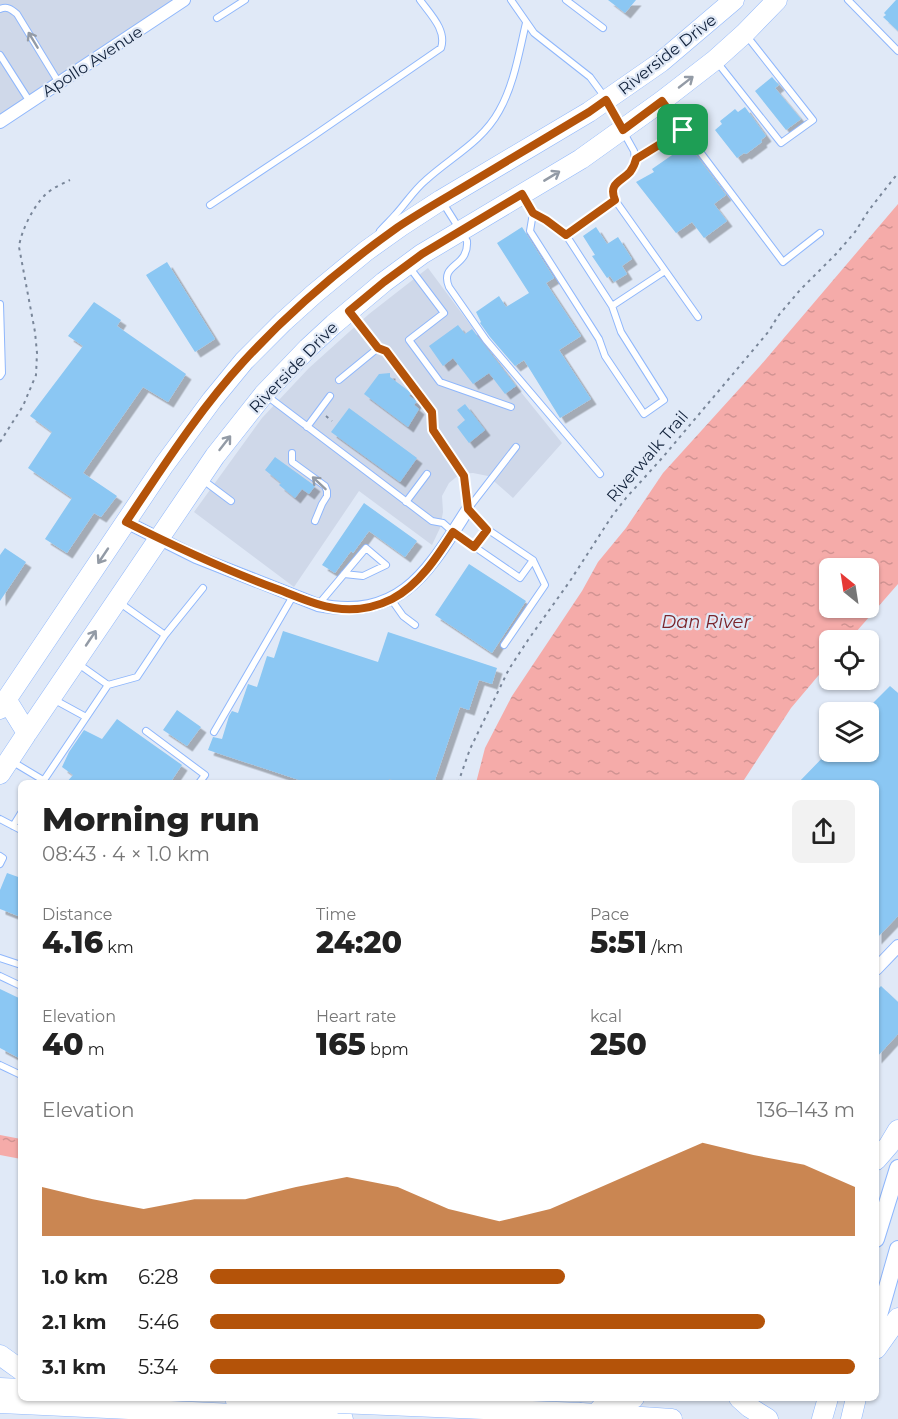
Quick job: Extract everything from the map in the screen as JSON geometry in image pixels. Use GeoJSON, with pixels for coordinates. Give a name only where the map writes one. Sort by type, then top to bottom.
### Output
{"type":"FeatureCollection","features":[{"type":"Feature","properties":{"kind":"main road","name":"Riverside Drive"},"geometry":{"type":"LineString","coordinates":[[2,699],[164,465],[212,400],[244,361],[283,321],[366,251],[401,226],[589,112],[661,62],[734,0]]}},
{"type":"Feature","properties":{"kind":"main road","name":"Riverside Drive"},"geometry":{"type":"LineString","coordinates":[[5,767],[215,456],[264,394],[308,348],[349,311],[408,265],[581,159],[623,130],[715,60],[777,0]]}},
{"type":"Feature","properties":{"kind":"main road"},"geometry":{"type":"LineString","coordinates":[[2,699],[27,733]]}},
{"type":"Feature","properties":{"kind":"main road"},"geometry":{"type":"LineString","coordinates":[[879,1157],[898,1130]]}},
{"type":"Feature","properties":{"kind":"main road"},"geometry":{"type":"LineString","coordinates":[[879,1229],[898,1168]]}},
{"type":"Feature","properties":{"kind":"main road"},"geometry":{"type":"LineString","coordinates":[[879,1316],[898,1249]]}},
{"type":"Feature","properties":{"kind":"main road"},"geometry":{"type":"LineString","coordinates":[[879,1345],[898,1318]]}},
{"type":"Feature","properties":{"kind":"main road"},"geometry":{"type":"LineString","coordinates":[[0,1356],[18,1368]]}},
{"type":"Feature","properties":{"kind":"main road"},"geometry":{"type":"LineString","coordinates":[[0,1388],[18,1389]]}},
{"type":"Feature","properties":{"kind":"main road"},"geometry":{"type":"LineString","coordinates":[[256,1401],[338,1413]]}},
{"type":"Feature","properties":{"kind":"main road"},"geometry":{"type":"LineString","coordinates":[[581,1413],[626,1401]]}},
{"type":"Feature","properties":{"kind":"main road"},"geometry":{"type":"LineString","coordinates":[[742,1401],[768,1419]]}},
{"type":"Feature","properties":{"kind":"main road"},"geometry":{"type":"LineString","coordinates":[[822,1419],[827,1401]]}},
{"type":"Feature","properties":{"kind":"main road"},"geometry":{"type":"LineString","coordinates":[[850,1419],[855,1401]]}},
{"type":"Feature","properties":{"kind":"main road"},"geometry":{"type":"LineString","coordinates":[[0,1403],[338,1413],[581,1413],[672,1419]]}},
{"type":"Feature","properties":{"kind":"main road"},"geometry":{"type":"LineString","coordinates":[[18,1419],[66,1406]]}},
{"type":"Feature","properties":{"kind":"street","name":"Apollo Avenue"},"geometry":{"type":"LineString","coordinates":[[0,122],[184,0]]}},
{"type":"Feature","properties":{"kind":"street"},"geometry":{"type":"LineString","coordinates":[[126,522],[222,568],[293,596],[336,609],[353,609],[371,607],[391,599],[411,586],[420,577],[468,509]]}},
{"type":"Feature","properties":{"kind":"street"},"geometry":{"type":"LineString","coordinates":[[879,966],[898,946]]}},
{"type":"Feature","properties":{"kind":"lane"},"geometry":{"type":"LineString","coordinates":[[217,18],[244,0]]}},
{"type":"Feature","properties":{"kind":"lane"},"geometry":{"type":"LineString","coordinates":[[210,205],[441,48],[443,40],[441,31],[420,0]]}},
{"type":"Feature","properties":{"kind":"lane"},"geometry":{"type":"LineString","coordinates":[[511,0],[534,33],[590,77],[606,100],[634,151],[636,159],[631,171],[615,184],[613,188],[615,200],[698,317]]}},
{"type":"Feature","properties":{"kind":"lane"},"geometry":{"type":"LineString","coordinates":[[566,0],[603,28]]}},
{"type":"Feature","properties":{"kind":"lane"},"geometry":{"type":"LineString","coordinates":[[848,0],[898,51]]}},
{"type":"Feature","properties":{"kind":"lane"},"geometry":{"type":"LineString","coordinates":[[0,9],[11,9],[16,14],[59,83]]}},
{"type":"Feature","properties":{"kind":"lane"},"geometry":{"type":"LineString","coordinates":[[366,251],[375,236],[419,187],[441,167],[464,151],[491,124],[507,96],[526,23]]}},
{"type":"Feature","properties":{"kind":"lane"},"geometry":{"type":"LineString","coordinates":[[715,60],[781,143],[813,120],[745,33]]}},
{"type":"Feature","properties":{"kind":"lane"},"geometry":{"type":"LineString","coordinates":[[0,55],[30,102]]}},
{"type":"Feature","properties":{"kind":"lane"},"geometry":{"type":"LineString","coordinates":[[662,101],[783,262],[820,233]]}},
{"type":"Feature","properties":{"kind":"lane"},"geometry":{"type":"LineString","coordinates":[[636,159],[683,130]]}},
{"type":"Feature","properties":{"kind":"lane"},"geometry":{"type":"LineString","coordinates":[[522,194],[533,213],[566,235],[612,306],[621,332],[664,400],[644,414],[605,356],[598,339],[530,231],[533,213]]}},
{"type":"Feature","properties":{"kind":"lane"},"geometry":{"type":"LineString","coordinates":[[441,200],[461,231],[467,249],[462,259],[449,270],[447,275],[449,287],[486,340],[600,474]]}},
{"type":"Feature","properties":{"kind":"lane"},"geometry":{"type":"LineString","coordinates":[[566,235],[615,200]]}},
{"type":"Feature","properties":{"kind":"lane"},"geometry":{"type":"LineString","coordinates":[[408,265],[444,313],[409,340],[440,382],[511,407]]}},
{"type":"Feature","properties":{"kind":"lane"},"geometry":{"type":"LineString","coordinates":[[612,306],[665,271]]}},
{"type":"Feature","properties":{"kind":"lane"},"geometry":{"type":"LineString","coordinates":[[0,304],[2,373],[0,376]]}},
{"type":"Feature","properties":{"kind":"lane"},"geometry":{"type":"LineString","coordinates":[[349,311],[378,348],[386,351],[432,412],[433,430],[464,476],[468,509],[487,530],[533,560],[545,585],[504,645]]}},
{"type":"Feature","properties":{"kind":"lane"},"geometry":{"type":"LineString","coordinates":[[339,380],[378,348]]}},
{"type":"Feature","properties":{"kind":"lane"},"geometry":{"type":"LineString","coordinates":[[264,394],[432,522],[443,523],[520,578],[533,560]]}},
{"type":"Feature","properties":{"kind":"lane"},"geometry":{"type":"LineString","coordinates":[[307,427],[330,396]]}},
{"type":"Feature","properties":{"kind":"lane"},"geometry":{"type":"LineString","coordinates":[[468,509],[516,447]]}},
{"type":"Feature","properties":{"kind":"lane"},"geometry":{"type":"LineString","coordinates":[[292,453],[292,462],[325,486],[327,491],[327,496],[321,504],[315,521]]}},
{"type":"Feature","properties":{"kind":"lane"},"geometry":{"type":"LineString","coordinates":[[406,502],[428,474]]}},
{"type":"Feature","properties":{"kind":"lane"},"geometry":{"type":"LineString","coordinates":[[200,478],[231,501]]}},
{"type":"Feature","properties":{"kind":"lane"},"geometry":{"type":"LineString","coordinates":[[474,547],[487,530]]}},
{"type":"Feature","properties":{"kind":"lane"},"geometry":{"type":"LineString","coordinates":[[318,605],[344,574],[366,548],[386,565],[363,576],[344,574]]}},
{"type":"Feature","properties":{"kind":"lane"},"geometry":{"type":"LineString","coordinates":[[43,780],[108,685],[137,677],[165,635],[203,588]]}},
{"type":"Feature","properties":{"kind":"lane"},"geometry":{"type":"LineString","coordinates":[[214,732],[293,596]]}},
{"type":"Feature","properties":{"kind":"lane"},"geometry":{"type":"LineString","coordinates":[[391,599],[403,616],[415,625]]}},
{"type":"Feature","properties":{"kind":"lane"},"geometry":{"type":"LineString","coordinates":[[117,601],[165,635]]}},
{"type":"Feature","properties":{"kind":"lane"},"geometry":{"type":"LineString","coordinates":[[75,661],[108,685]]}},
{"type":"Feature","properties":{"kind":"lane"},"geometry":{"type":"LineString","coordinates":[[51,698],[86,717]]}},
{"type":"Feature","properties":{"kind":"lane"},"geometry":{"type":"LineString","coordinates":[[146,731],[205,775],[201,780]]}},
{"type":"Feature","properties":{"kind":"lane"},"geometry":{"type":"LineString","coordinates":[[5,767],[37,780]]}},
{"type":"Feature","properties":{"kind":"lane"},"geometry":{"type":"LineString","coordinates":[[13,826],[18,818]]}},
{"type":"Feature","properties":{"kind":"lane"},"geometry":{"type":"LineString","coordinates":[[0,819],[18,828]]}},
{"type":"Feature","properties":{"kind":"lane"},"geometry":{"type":"LineString","coordinates":[[0,856],[3,858],[0,864]]}},
{"type":"Feature","properties":{"kind":"lane"},"geometry":{"type":"LineString","coordinates":[[0,958],[18,964]]}},
{"type":"Feature","properties":{"kind":"lane"},"geometry":{"type":"LineString","coordinates":[[0,976],[18,985]]}},
{"type":"Feature","properties":{"kind":"lane"},"geometry":{"type":"LineString","coordinates":[[0,1065],[18,1074]]}},
{"type":"Feature","properties":{"kind":"path","name":"Riverwalk Trail"},"geometry":{"type":"LineString","coordinates":[[459,780],[470,749],[509,669],[612,516],[769,331],[778,316],[800,290],[855,232],[898,173]]}},
{"type":"Feature","properties":{"kind":"path"},"geometry":{"type":"LineString","coordinates":[[0,442],[22,406],[36,375],[38,353],[19,247],[20,238],[45,195],[70,180]]}},
{"type":"Feature","properties":{"kind":"shaded area"},"geometry":{"type":"Polygon","coordinates":[[[0,0],[184,0],[0,121],[0,0]]]}},
{"type":"Feature","properties":{"kind":"shaded area"},"geometry":{"type":"Polygon","coordinates":[[[428,268],[516,386],[562,443],[513,498],[488,476],[473,473],[460,474],[449,483],[442,496],[443,512],[440,528],[432,545],[359,491],[294,587],[194,512],[262,418],[309,368],[369,314],[428,268]]]}},
{"type":"Feature","properties":{"kind":"water","name":"Dan River"},"geometry":{"type":"Polygon","coordinates":[[[898,204],[898,584],[879,606],[879,558],[819,558],[819,618],[868,618],[858,630],[819,630],[819,675],[791,708],[744,780],[477,780],[485,748],[512,696],[582,591],[598,562],[626,528],[663,473],[760,366],[898,204]]]}},
{"type":"Feature","properties":{"kind":"water"},"geometry":{"type":"Polygon","coordinates":[[[0,1135],[18,1138],[18,1158],[0,1155],[0,1135]]]}},
{"type":"Feature","properties":{"kind":"building"},"geometry":{"type":"Polygon","coordinates":[[[608,0],[636,0],[625,13],[608,0]]]}},
{"type":"Feature","properties":{"kind":"building"},"geometry":{"type":"Polygon","coordinates":[[[898,0],[898,31],[883,17],[898,0]]]}},
{"type":"Feature","properties":{"kind":"building"},"geometry":{"type":"Polygon","coordinates":[[[772,77],[779,85],[775,88],[801,119],[786,130],[755,91],[772,77]]]}},
{"type":"Feature","properties":{"kind":"building"},"geometry":{"type":"Polygon","coordinates":[[[745,107],[766,136],[761,140],[762,142],[737,158],[715,130],[722,124],[720,121],[735,109],[738,112],[745,107]]]}},
{"type":"Feature","properties":{"kind":"building"},"geometry":{"type":"Polygon","coordinates":[[[688,144],[726,195],[714,204],[727,221],[704,238],[692,222],[676,233],[636,182],[654,172],[652,169],[688,144]]]}},
{"type":"Feature","properties":{"kind":"building"},"geometry":{"type":"Polygon","coordinates":[[[522,227],[554,278],[546,283],[581,336],[559,350],[591,399],[560,418],[524,360],[515,366],[490,337],[480,323],[476,312],[499,296],[506,307],[529,293],[497,243],[522,227]]]}},
{"type":"Feature","properties":{"kind":"building"},"geometry":{"type":"Polygon","coordinates":[[[596,227],[607,244],[618,237],[632,259],[622,266],[627,274],[614,282],[610,276],[607,278],[592,256],[595,255],[583,236],[596,227]]]}},
{"type":"Feature","properties":{"kind":"building"},"geometry":{"type":"Polygon","coordinates":[[[167,262],[215,339],[195,352],[146,275],[167,262]]]}},
{"type":"Feature","properties":{"kind":"building"},"geometry":{"type":"Polygon","coordinates":[[[94,302],[121,320],[117,326],[186,374],[168,402],[143,387],[83,473],[117,496],[101,517],[94,513],[67,553],[45,539],[72,498],[28,468],[52,432],[30,416],[83,346],[68,336],[94,302]]]}},
{"type":"Feature","properties":{"kind":"building"},"geometry":{"type":"Polygon","coordinates":[[[458,325],[465,334],[472,329],[516,386],[505,394],[489,373],[473,384],[453,358],[443,366],[429,346],[458,325]]]}},
{"type":"Feature","properties":{"kind":"building"},"geometry":{"type":"Polygon","coordinates":[[[390,373],[390,377],[410,392],[409,396],[417,401],[414,405],[419,409],[408,427],[364,394],[379,374],[390,373]]]}},
{"type":"Feature","properties":{"kind":"building"},"geometry":{"type":"Polygon","coordinates":[[[465,404],[485,430],[469,443],[457,427],[465,420],[457,410],[465,404]]]}},
{"type":"Feature","properties":{"kind":"building"},"geometry":{"type":"Polygon","coordinates":[[[349,408],[417,458],[400,482],[331,432],[349,408]]]}},
{"type":"Feature","properties":{"kind":"building"},"geometry":{"type":"Polygon","coordinates":[[[275,457],[315,486],[309,494],[302,489],[295,498],[265,470],[275,457]]]}},
{"type":"Feature","properties":{"kind":"building"},"geometry":{"type":"Polygon","coordinates":[[[364,503],[417,541],[405,557],[369,531],[335,573],[322,565],[364,503]]]}},
{"type":"Feature","properties":{"kind":"building"},"geometry":{"type":"Polygon","coordinates":[[[5,548],[26,562],[0,601],[0,555],[5,548]]]}},
{"type":"Feature","properties":{"kind":"building"},"geometry":{"type":"Polygon","coordinates":[[[469,564],[526,601],[492,653],[435,615],[469,564]]]}},
{"type":"Feature","properties":{"kind":"building"},"geometry":{"type":"Polygon","coordinates":[[[283,631],[378,662],[388,632],[497,668],[492,684],[479,680],[469,710],[460,707],[435,780],[299,780],[208,750],[213,737],[222,739],[232,711],[238,713],[248,684],[257,687],[267,656],[274,658],[283,631]]]}},
{"type":"Feature","properties":{"kind":"building"},"geometry":{"type":"Polygon","coordinates":[[[890,686],[898,693],[898,916],[879,936],[879,780],[801,780],[819,761],[879,762],[879,702],[874,702],[890,686]]]}},
{"type":"Feature","properties":{"kind":"building"},"geometry":{"type":"Polygon","coordinates":[[[177,710],[201,727],[187,746],[163,730],[177,710]]]}},
{"type":"Feature","properties":{"kind":"building"},"geometry":{"type":"Polygon","coordinates":[[[117,719],[182,765],[172,780],[69,780],[73,775],[62,767],[84,730],[102,739],[117,719]]]}},
{"type":"Feature","properties":{"kind":"building"},"geometry":{"type":"Polygon","coordinates":[[[7,873],[18,877],[18,916],[0,909],[0,890],[7,873]]]}},
{"type":"Feature","properties":{"kind":"building"},"geometry":{"type":"Polygon","coordinates":[[[881,986],[898,1002],[898,1034],[879,1055],[879,988],[881,986]]]}},
{"type":"Feature","properties":{"kind":"building"},"geometry":{"type":"Polygon","coordinates":[[[0,989],[18,998],[18,1057],[0,1048],[0,989]]]}},
{"type":"Feature","properties":{"kind":"route"},"geometry":{"type":"LineString","coordinates":[[606,100],[623,130],[662,101],[683,130],[636,159],[631,171],[615,184],[613,194],[615,200],[566,235],[533,213],[522,194],[422,254],[349,311],[378,348],[386,351],[432,412],[433,430],[464,476],[468,509],[487,530],[474,547],[453,532],[411,586],[391,599],[371,607],[336,609],[318,605],[231,572],[126,522],[164,465],[244,361],[283,321],[314,294],[366,251],[401,226],[606,100]]}}]}
